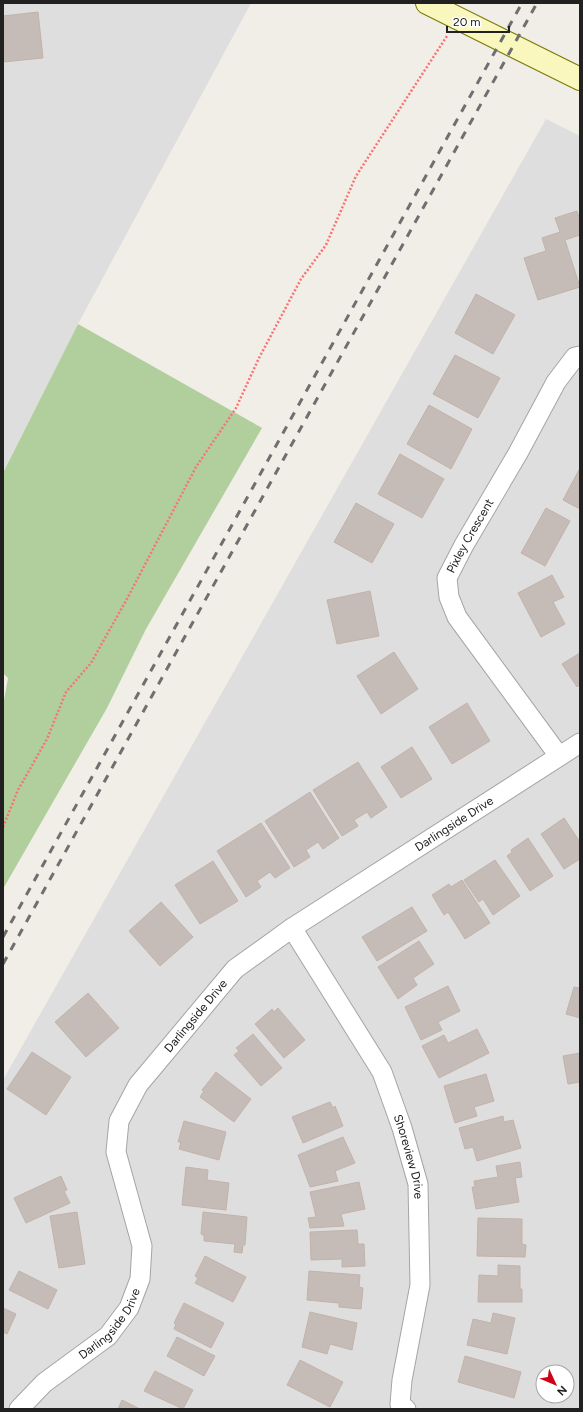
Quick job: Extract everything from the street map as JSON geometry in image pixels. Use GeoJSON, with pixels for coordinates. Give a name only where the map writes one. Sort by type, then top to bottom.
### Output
{"type":"FeatureCollection","features":[{"type":"Feature","properties":{"kind":"main road"},"geometry":{"type":"LineString","coordinates":[[427,3],[580,79]]}},
{"type":"Feature","properties":{"kind":"street","name":"Pixley Crescent"},"geometry":{"type":"LineString","coordinates":[[559,756],[457,618],[449,597],[447,578],[464,545],[518,454],[556,382],[575,357],[580,356]]}},
{"type":"Feature","properties":{"kind":"street","name":"Darlingside Drive"},"geometry":{"type":"LineString","coordinates":[[19,1409],[44,1383],[108,1336],[129,1308],[140,1279],[142,1246],[116,1152],[119,1121],[138,1084],[235,969],[292,928],[580,743]]}},
{"type":"Feature","properties":{"kind":"street","name":"Shoreview Drive"},"geometry":{"type":"LineString","coordinates":[[292,928],[382,1072],[402,1128],[418,1184],[420,1285],[402,1380],[400,1404],[406,1409]]}},
{"type":"Feature","properties":{"kind":"path"},"geometry":{"type":"LineString","coordinates":[[3,827],[18,790],[47,739],[56,712],[66,692],[90,663],[128,597],[196,467],[236,408],[259,358],[301,279],[326,245],[356,176],[458,18]]}},
{"type":"Feature","properties":{"kind":"shaded area"},"geometry":{"type":"Polygon","coordinates":[[[3,3],[251,3],[78,324],[3,473],[3,3]]]}},
{"type":"Feature","properties":{"kind":"shaded area"},"geometry":{"type":"Polygon","coordinates":[[[546,119],[580,136],[580,1409],[3,1409],[3,1080],[546,119]]]}},
{"type":"Feature","properties":{"kind":"green space"},"geometry":{"type":"Polygon","coordinates":[[[78,324],[262,428],[146,629],[107,708],[3,889],[3,706],[8,678],[3,673],[3,473],[78,324]]]}},
{"type":"Feature","properties":{"kind":"building"},"geometry":{"type":"Polygon","coordinates":[[[38,12],[43,58],[3,62],[3,16],[38,12]]]}},
{"type":"Feature","properties":{"kind":"building"},"geometry":{"type":"Polygon","coordinates":[[[577,211],[580,221],[580,235],[565,240],[580,287],[538,300],[524,258],[546,251],[542,238],[560,232],[555,218],[577,211]]]}},
{"type":"Feature","properties":{"kind":"building"},"geometry":{"type":"Polygon","coordinates":[[[476,294],[515,315],[493,354],[455,333],[476,294]]]}},
{"type":"Feature","properties":{"kind":"building"},"geometry":{"type":"Polygon","coordinates":[[[455,355],[500,378],[478,418],[433,394],[455,355]]]}},
{"type":"Feature","properties":{"kind":"building"},"geometry":{"type":"Polygon","coordinates":[[[429,405],[472,429],[451,469],[407,444],[429,405]]]}},
{"type":"Feature","properties":{"kind":"building"},"geometry":{"type":"Polygon","coordinates":[[[400,454],[444,479],[422,518],[378,494],[400,454]]]}},
{"type":"Feature","properties":{"kind":"building"},"geometry":{"type":"Polygon","coordinates":[[[580,468],[580,509],[563,500],[580,468]]]}},
{"type":"Feature","properties":{"kind":"building"},"geometry":{"type":"Polygon","coordinates":[[[356,503],[394,524],[372,563],[334,542],[356,503]]]}},
{"type":"Feature","properties":{"kind":"building"},"geometry":{"type":"Polygon","coordinates":[[[546,508],[570,521],[545,566],[521,553],[546,508]]]}},
{"type":"Feature","properties":{"kind":"building"},"geometry":{"type":"Polygon","coordinates":[[[552,575],[564,597],[553,602],[565,624],[541,637],[518,593],[552,575]]]}},
{"type":"Feature","properties":{"kind":"building"},"geometry":{"type":"Polygon","coordinates":[[[370,591],[379,636],[337,644],[327,600],[370,591]]]}},
{"type":"Feature","properties":{"kind":"building"},"geometry":{"type":"Polygon","coordinates":[[[394,652],[418,689],[381,714],[357,676],[394,652]]]}},
{"type":"Feature","properties":{"kind":"building"},"geometry":{"type":"Polygon","coordinates":[[[580,653],[580,684],[577,687],[562,664],[580,653]]]}},
{"type":"Feature","properties":{"kind":"building"},"geometry":{"type":"Polygon","coordinates":[[[467,703],[490,741],[452,764],[429,727],[467,703]]]}},
{"type":"Feature","properties":{"kind":"building"},"geometry":{"type":"Polygon","coordinates":[[[412,747],[432,779],[401,798],[381,767],[412,747]]]}},
{"type":"Feature","properties":{"kind":"building"},"geometry":{"type":"Polygon","coordinates":[[[358,762],[387,807],[371,818],[367,812],[354,820],[358,826],[342,836],[313,790],[358,762]]]}},
{"type":"Feature","properties":{"kind":"building"},"geometry":{"type":"Polygon","coordinates":[[[310,792],[339,838],[323,849],[318,842],[306,850],[310,857],[294,867],[265,821],[310,792]]]}},
{"type":"Feature","properties":{"kind":"building"},"geometry":{"type":"Polygon","coordinates":[[[564,818],[580,842],[580,859],[564,869],[541,834],[564,818]]]}},
{"type":"Feature","properties":{"kind":"building"},"geometry":{"type":"Polygon","coordinates":[[[261,823],[290,868],[275,878],[270,872],[257,881],[261,887],[246,897],[217,851],[261,823]]]}},
{"type":"Feature","properties":{"kind":"building"},"geometry":{"type":"Polygon","coordinates":[[[528,838],[553,876],[530,891],[507,856],[512,852],[511,850],[528,838]]]}},
{"type":"Feature","properties":{"kind":"building"},"geometry":{"type":"Polygon","coordinates":[[[495,860],[520,896],[493,915],[483,899],[479,902],[464,880],[495,860]]]}},
{"type":"Feature","properties":{"kind":"building"},"geometry":{"type":"Polygon","coordinates":[[[213,861],[238,901],[200,924],[175,885],[213,861]]]}},
{"type":"Feature","properties":{"kind":"building"},"geometry":{"type":"Polygon","coordinates":[[[462,880],[490,923],[465,939],[448,912],[444,915],[432,895],[449,884],[451,887],[462,880]]]}},
{"type":"Feature","properties":{"kind":"building"},"geometry":{"type":"Polygon","coordinates":[[[161,902],[193,937],[160,966],[129,931],[161,902]]]}},
{"type":"Feature","properties":{"kind":"building"},"geometry":{"type":"Polygon","coordinates":[[[412,907],[427,931],[377,961],[362,937],[412,907]]]}},
{"type":"Feature","properties":{"kind":"building"},"geometry":{"type":"Polygon","coordinates":[[[419,941],[434,964],[413,978],[417,985],[398,999],[378,967],[419,941]]]}},
{"type":"Feature","properties":{"kind":"building"},"geometry":{"type":"Polygon","coordinates":[[[448,986],[460,1011],[438,1022],[442,1030],[421,1040],[405,1007],[448,986]]]}},
{"type":"Feature","properties":{"kind":"building"},"geometry":{"type":"Polygon","coordinates":[[[574,987],[580,988],[580,1018],[566,1014],[574,987]]]}},
{"type":"Feature","properties":{"kind":"building"},"geometry":{"type":"Polygon","coordinates":[[[88,993],[119,1028],[86,1057],[55,1022],[88,993]]]}},
{"type":"Feature","properties":{"kind":"building"},"geometry":{"type":"Polygon","coordinates":[[[278,1008],[305,1040],[284,1058],[255,1024],[272,1009],[274,1012],[278,1008]]]}},
{"type":"Feature","properties":{"kind":"building"},"geometry":{"type":"Polygon","coordinates":[[[477,1029],[489,1053],[439,1078],[422,1046],[444,1035],[448,1043],[477,1029]]]}},
{"type":"Feature","properties":{"kind":"building"},"geometry":{"type":"Polygon","coordinates":[[[253,1034],[282,1068],[261,1086],[234,1055],[239,1051],[236,1048],[253,1034]]]}},
{"type":"Feature","properties":{"kind":"building"},"geometry":{"type":"Polygon","coordinates":[[[32,1052],[71,1077],[46,1115],[7,1089],[32,1052]]]}},
{"type":"Feature","properties":{"kind":"building"},"geometry":{"type":"Polygon","coordinates":[[[580,1053],[580,1082],[568,1084],[563,1056],[580,1053]]]}},
{"type":"Feature","properties":{"kind":"building"},"geometry":{"type":"Polygon","coordinates":[[[216,1072],[251,1099],[234,1122],[200,1097],[204,1091],[202,1090],[216,1072]]]}},
{"type":"Feature","properties":{"kind":"building"},"geometry":{"type":"Polygon","coordinates":[[[486,1074],[494,1101],[474,1107],[477,1116],[455,1123],[444,1086],[486,1074]]]}},
{"type":"Feature","properties":{"kind":"building"},"geometry":{"type":"Polygon","coordinates":[[[330,1102],[333,1108],[335,1106],[343,1126],[303,1143],[292,1117],[330,1102]]]}},
{"type":"Feature","properties":{"kind":"building"},"geometry":{"type":"Polygon","coordinates":[[[503,1116],[504,1122],[513,1120],[521,1148],[477,1161],[473,1147],[465,1149],[459,1128],[503,1116]]]}},
{"type":"Feature","properties":{"kind":"building"},"geometry":{"type":"Polygon","coordinates":[[[184,1121],[226,1132],[219,1160],[179,1149],[181,1142],[178,1142],[184,1121]]]}},
{"type":"Feature","properties":{"kind":"building"},"geometry":{"type":"Polygon","coordinates":[[[343,1137],[355,1163],[335,1171],[338,1181],[310,1187],[298,1155],[343,1137]]]}},
{"type":"Feature","properties":{"kind":"building"},"geometry":{"type":"Polygon","coordinates":[[[520,1162],[522,1177],[515,1178],[519,1202],[476,1209],[472,1187],[475,1187],[474,1181],[498,1177],[496,1166],[520,1162]]]}},
{"type":"Feature","properties":{"kind":"building"},"geometry":{"type":"Polygon","coordinates":[[[186,1167],[208,1170],[207,1180],[229,1183],[226,1210],[182,1205],[186,1167]]]}},
{"type":"Feature","properties":{"kind":"building"},"geometry":{"type":"Polygon","coordinates":[[[61,1176],[67,1190],[64,1191],[70,1203],[26,1223],[14,1198],[61,1176]]]}},
{"type":"Feature","properties":{"kind":"building"},"geometry":{"type":"Polygon","coordinates":[[[359,1182],[365,1209],[341,1214],[344,1226],[310,1228],[308,1218],[316,1217],[310,1192],[359,1182]]]}},
{"type":"Feature","properties":{"kind":"building"},"geometry":{"type":"Polygon","coordinates":[[[77,1212],[85,1264],[59,1268],[50,1216],[77,1212]]]}},
{"type":"Feature","properties":{"kind":"building"},"geometry":{"type":"Polygon","coordinates":[[[203,1212],[247,1217],[245,1245],[243,1245],[242,1253],[234,1252],[235,1244],[204,1241],[204,1235],[201,1234],[203,1212]]]}},
{"type":"Feature","properties":{"kind":"building"},"geometry":{"type":"Polygon","coordinates":[[[478,1218],[522,1219],[522,1244],[526,1245],[525,1257],[477,1256],[478,1218]]]}},
{"type":"Feature","properties":{"kind":"building"},"geometry":{"type":"Polygon","coordinates":[[[357,1230],[358,1244],[364,1244],[365,1266],[342,1267],[342,1259],[311,1260],[310,1232],[357,1230]]]}},
{"type":"Feature","properties":{"kind":"building"},"geometry":{"type":"Polygon","coordinates":[[[205,1256],[246,1277],[233,1302],[195,1283],[198,1278],[195,1276],[205,1256]]]}},
{"type":"Feature","properties":{"kind":"building"},"geometry":{"type":"Polygon","coordinates":[[[498,1265],[520,1266],[520,1289],[522,1289],[522,1302],[478,1302],[479,1275],[498,1276],[498,1265]]]}},
{"type":"Feature","properties":{"kind":"building"},"geometry":{"type":"Polygon","coordinates":[[[19,1271],[57,1290],[48,1309],[9,1290],[19,1271]]]}},
{"type":"Feature","properties":{"kind":"building"},"geometry":{"type":"Polygon","coordinates":[[[309,1271],[360,1275],[359,1287],[363,1288],[361,1309],[339,1307],[339,1303],[307,1300],[309,1271]]]}},
{"type":"Feature","properties":{"kind":"building"},"geometry":{"type":"Polygon","coordinates":[[[184,1303],[224,1323],[211,1348],[174,1329],[176,1324],[174,1323],[184,1303]]]}},
{"type":"Feature","properties":{"kind":"building"},"geometry":{"type":"Polygon","coordinates":[[[3,1308],[16,1314],[7,1334],[3,1332],[3,1308]]]}},
{"type":"Feature","properties":{"kind":"building"},"geometry":{"type":"Polygon","coordinates":[[[310,1312],[357,1323],[352,1350],[330,1344],[327,1354],[302,1347],[310,1312]]]}},
{"type":"Feature","properties":{"kind":"building"},"geometry":{"type":"Polygon","coordinates":[[[493,1313],[515,1318],[507,1354],[467,1345],[473,1319],[491,1323],[493,1313]]]}},
{"type":"Feature","properties":{"kind":"building"},"geometry":{"type":"Polygon","coordinates":[[[177,1337],[215,1356],[204,1376],[167,1356],[177,1337]]]}},
{"type":"Feature","properties":{"kind":"building"},"geometry":{"type":"Polygon","coordinates":[[[465,1356],[521,1372],[514,1398],[458,1382],[465,1356]]]}},
{"type":"Feature","properties":{"kind":"building"},"geometry":{"type":"Polygon","coordinates":[[[300,1360],[343,1382],[330,1407],[287,1385],[300,1360]]]}},
{"type":"Feature","properties":{"kind":"building"},"geometry":{"type":"Polygon","coordinates":[[[155,1371],[193,1390],[183,1409],[144,1391],[155,1371]]]}},
{"type":"Feature","properties":{"kind":"building"},"geometry":{"type":"Polygon","coordinates":[[[122,1400],[140,1409],[118,1409],[122,1400]]]}},
{"type":"Feature","properties":{"kind":"railway"},"geometry":{"type":"LineString","coordinates":[[3,937],[522,3]]}},
{"type":"Feature","properties":{"kind":"railway"},"geometry":{"type":"LineString","coordinates":[[3,964],[537,3]]}}]}
